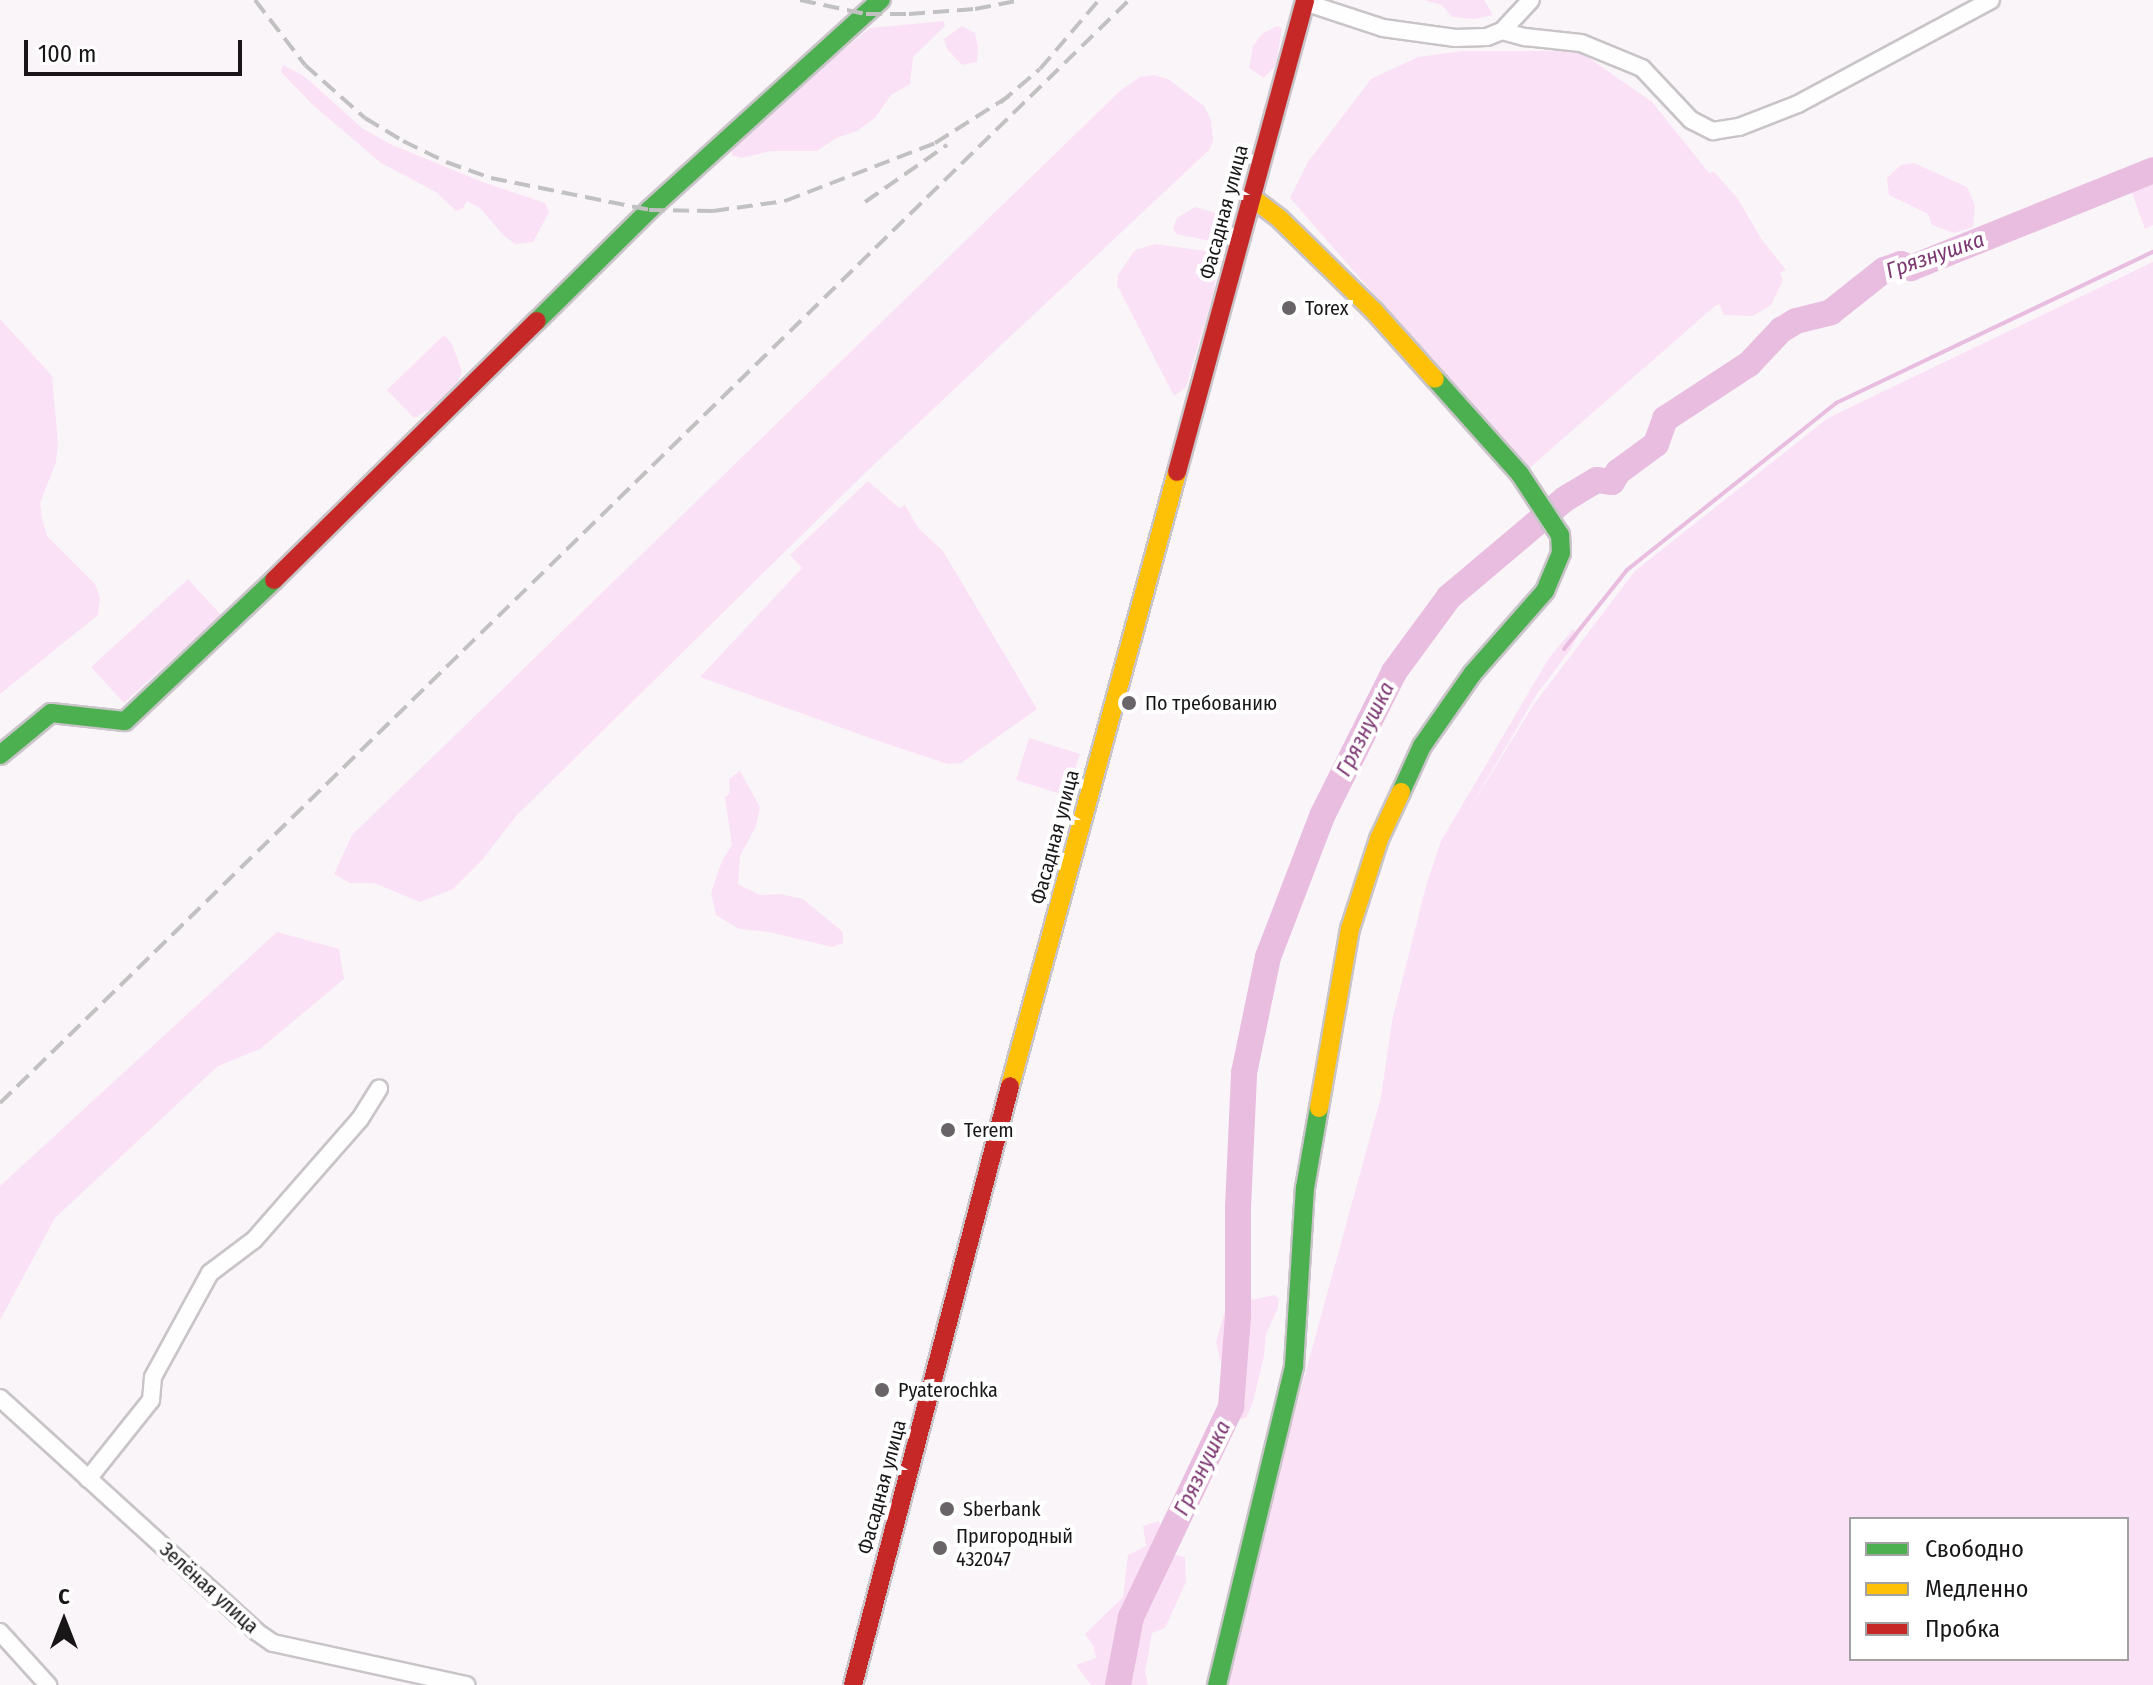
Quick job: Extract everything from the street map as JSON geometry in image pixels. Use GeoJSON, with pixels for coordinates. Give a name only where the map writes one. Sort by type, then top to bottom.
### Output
{"type":"FeatureCollection","features":[{"type":"Feature","properties":{"kind":"street"},"geometry":{"type":"LineString","coordinates":[[0,755],[51,713],[125,721],[286,568],[649,210],[881,0]]}},
{"type":"Feature","properties":{"kind":"street"},"geometry":{"type":"LineString","coordinates":[[1305,1],[1383,28],[1455,38],[1487,37],[1502,31],[1531,0]]}},
{"type":"Feature","properties":{"kind":"street"},"geometry":{"type":"LineString","coordinates":[[1502,31],[1525,37],[1581,43],[1642,68],[1691,120],[1713,131],[1739,127],[1798,104],[1991,0]]}},
{"type":"Feature","properties":{"kind":"street","name":"Фасадная улица"},"geometry":{"type":"LineString","coordinates":[[853,1685],[1017,1060],[1305,1]]}},
{"type":"Feature","properties":{"kind":"street"},"geometry":{"type":"LineString","coordinates":[[1217,1685],[1294,1366],[1305,1188],[1350,929],[1379,839],[1422,746],[1473,673],[1545,591],[1561,553],[1560,535],[1520,474],[1374,311],[1280,219],[1251,197]]}},
{"type":"Feature","properties":{"kind":"street"},"geometry":{"type":"LineString","coordinates":[[88,1479],[151,1400],[159,1364],[210,1273],[254,1240],[360,1119],[379,1088]]}},
{"type":"Feature","properties":{"kind":"street","name":"Зелёная улица"},"geometry":{"type":"LineString","coordinates":[[0,1398],[257,1632],[273,1643],[466,1685]]}},
{"type":"Feature","properties":{"kind":"street"},"geometry":{"type":"LineString","coordinates":[[0,1632],[48,1685]]}},
{"type":"Feature","properties":{"kind":"shaded area"},"geometry":{"type":"Polygon","coordinates":[[[1424,0],[1484,0],[1493,15],[1475,19],[1452,17],[1442,5],[1424,0]]]}},
{"type":"Feature","properties":{"kind":"shaded area"},"geometry":{"type":"Polygon","coordinates":[[[944,21],[945,26],[913,57],[910,84],[891,95],[875,118],[857,131],[836,138],[817,151],[771,151],[741,158],[732,155],[731,147],[737,138],[870,28],[944,21]]]}},
{"type":"Feature","properties":{"kind":"shaded area"},"geometry":{"type":"Polygon","coordinates":[[[962,26],[975,33],[978,47],[977,62],[962,65],[947,49],[944,39],[962,26]]]}},
{"type":"Feature","properties":{"kind":"shaded area"},"geometry":{"type":"Polygon","coordinates":[[[1277,26],[1282,28],[1276,65],[1264,78],[1249,68],[1253,46],[1262,34],[1277,26]]]}},
{"type":"Feature","properties":{"kind":"shaded area"},"geometry":{"type":"Polygon","coordinates":[[[1463,51],[1579,51],[1652,102],[1709,173],[1714,172],[1738,199],[1762,240],[1786,270],[1780,273],[1783,280],[1771,305],[1753,316],[1724,315],[1719,304],[1715,306],[1527,470],[1290,198],[1308,162],[1371,79],[1418,57],[1463,51]]]}},
{"type":"Feature","properties":{"kind":"shaded area"},"geometry":{"type":"Polygon","coordinates":[[[283,65],[304,76],[362,128],[390,144],[480,181],[545,203],[549,212],[533,242],[515,244],[480,208],[467,201],[463,208],[456,211],[436,192],[381,163],[313,105],[281,72],[283,65]]]}},
{"type":"Feature","properties":{"kind":"shaded area"},"geometry":{"type":"Polygon","coordinates":[[[1154,75],[1168,79],[1204,106],[1211,120],[1213,140],[1210,149],[864,474],[516,816],[483,859],[453,889],[420,902],[374,883],[350,883],[334,874],[352,835],[1121,90],[1140,77],[1154,75]]]}},
{"type":"Feature","properties":{"kind":"shaded area"},"geometry":{"type":"Polygon","coordinates":[[[1914,163],[1967,187],[1975,205],[1973,227],[1954,233],[1932,225],[1928,214],[1889,195],[1887,178],[1901,165],[1914,163]]]}},
{"type":"Feature","properties":{"kind":"shaded area"},"geometry":{"type":"Polygon","coordinates":[[[2153,175],[2153,225],[2145,229],[2129,185],[2153,175]]]}},
{"type":"Feature","properties":{"kind":"shaded area"},"geometry":{"type":"Polygon","coordinates":[[[1195,207],[1227,216],[1229,225],[1225,234],[1210,241],[1176,234],[1173,228],[1177,218],[1195,207]]]}},
{"type":"Feature","properties":{"kind":"shaded area"},"geometry":{"type":"Polygon","coordinates":[[[1156,244],[1219,253],[1214,291],[1186,387],[1174,396],[1117,285],[1118,275],[1135,250],[1156,244]]]}},
{"type":"Feature","properties":{"kind":"shaded area"},"geometry":{"type":"Polygon","coordinates":[[[2153,262],[2153,1685],[1225,1685],[1278,1473],[1381,1097],[1392,1021],[1426,886],[1441,841],[1549,658],[1573,629],[1578,635],[1571,649],[1537,694],[1467,813],[1534,704],[1635,571],[1828,418],[2153,262]]]}},
{"type":"Feature","properties":{"kind":"shaded area"},"geometry":{"type":"Polygon","coordinates":[[[0,319],[52,376],[58,443],[56,462],[40,503],[42,519],[47,536],[95,584],[100,598],[98,615],[0,694],[0,319]]]}},
{"type":"Feature","properties":{"kind":"shaded area"},"geometry":{"type":"Polygon","coordinates":[[[444,335],[452,344],[462,371],[458,383],[434,407],[414,418],[387,390],[444,335]]]}},
{"type":"Feature","properties":{"kind":"shaded area"},"geometry":{"type":"Polygon","coordinates":[[[868,481],[899,508],[905,505],[919,529],[943,551],[1037,709],[961,763],[948,764],[887,744],[700,677],[802,568],[790,555],[868,481]]]}},
{"type":"Feature","properties":{"kind":"shaded area"},"geometry":{"type":"Polygon","coordinates":[[[188,579],[221,615],[124,703],[91,667],[188,579]]]}},
{"type":"Feature","properties":{"kind":"shaded area"},"geometry":{"type":"Polygon","coordinates":[[[1029,738],[1080,754],[1067,796],[1016,780],[1029,738]]]}},
{"type":"Feature","properties":{"kind":"shaded area"},"geometry":{"type":"Polygon","coordinates":[[[740,771],[760,807],[756,826],[740,856],[738,884],[760,895],[780,894],[803,899],[843,932],[843,943],[832,947],[769,932],[739,929],[716,915],[711,893],[722,861],[732,845],[725,797],[730,793],[729,779],[740,771]]]}},
{"type":"Feature","properties":{"kind":"shaded area"},"geometry":{"type":"Polygon","coordinates":[[[277,932],[339,949],[344,979],[260,1049],[218,1066],[55,1218],[0,1320],[0,1186],[277,932]]]}},
{"type":"Feature","properties":{"kind":"shaded area"},"geometry":{"type":"Polygon","coordinates":[[[1274,1295],[1279,1299],[1278,1308],[1266,1334],[1253,1402],[1246,1418],[1234,1421],[1216,1342],[1224,1314],[1233,1304],[1274,1295]]]}},
{"type":"Feature","properties":{"kind":"shaded area"},"geometry":{"type":"Polygon","coordinates":[[[1159,1521],[1168,1553],[1185,1557],[1186,1582],[1165,1628],[1152,1633],[1145,1672],[1148,1685],[1091,1685],[1076,1665],[1096,1658],[1093,1645],[1085,1634],[1123,1597],[1128,1555],[1146,1546],[1143,1526],[1159,1521]]]}},
{"type":"Feature","properties":{"kind":"waterway","name":"Грязнушка"},"geometry":{"type":"LineString","coordinates":[[1118,1685],[1131,1617],[1231,1407],[1238,1315],[1238,1207],[1244,1073],[1268,957],[1323,814],[1394,672],[1449,597],[1565,499],[1597,480],[1612,482],[1618,472],[1656,444],[1665,419],[1749,364],[1781,330],[1796,321],[1831,312],[1884,270],[1901,264],[1911,268],[2153,170]]}},
{"type":"Feature","properties":{"kind":"waterway"},"geometry":{"type":"LineString","coordinates":[[1564,649],[1627,570],[1836,403],[2153,252]]}},
{"type":"Feature","properties":{"kind":"railway"},"geometry":{"type":"LineString","coordinates":[[255,0],[305,65],[365,118],[403,141],[446,162],[491,178],[649,210],[713,211],[785,201],[935,143],[1009,96]]}},
{"type":"Feature","properties":{"kind":"railway"},"geometry":{"type":"LineString","coordinates":[[800,0],[866,14],[975,9],[1021,0]]}},
{"type":"Feature","properties":{"kind":"railway"},"geometry":{"type":"LineString","coordinates":[[1000,103],[1040,69],[1099,0]]}},
{"type":"Feature","properties":{"kind":"railway"},"geometry":{"type":"LineString","coordinates":[[0,1103],[1129,0]]}},
{"type":"Feature","properties":{"kind":"railway"},"geometry":{"type":"LineString","coordinates":[[865,202],[947,145]]}},
{"type":"Feature","properties":{"kind":"traffic: fast"},"geometry":{"type":"LineString","coordinates":[[537,321],[649,210],[881,0]]}},
{"type":"Feature","properties":{"kind":"traffic: fast"},"geometry":{"type":"LineString","coordinates":[[1401,792],[1422,746],[1473,673],[1545,591],[1561,553],[1560,535],[1520,474],[1435,379]]}},
{"type":"Feature","properties":{"kind":"traffic: fast"},"geometry":{"type":"LineString","coordinates":[[0,755],[51,713],[125,721],[274,580]]}},
{"type":"Feature","properties":{"kind":"traffic: fast"},"geometry":{"type":"LineString","coordinates":[[1217,1685],[1294,1366],[1305,1188],[1319,1108]]}},
{"type":"Feature","properties":{"kind":"traffic: slow"},"geometry":{"type":"LineString","coordinates":[[1251,197],[1280,219],[1374,311],[1435,379]]}},
{"type":"Feature","properties":{"kind":"traffic: slow"},"geometry":{"type":"LineString","coordinates":[[1010,1086],[1177,472]]}},
{"type":"Feature","properties":{"kind":"traffic: slow"},"geometry":{"type":"LineString","coordinates":[[1319,1108],[1350,929],[1379,839],[1401,792]]}},
{"type":"Feature","properties":{"kind":"traffic: jam"},"geometry":{"type":"LineString","coordinates":[[1177,472],[1305,0]]}},
{"type":"Feature","properties":{"kind":"traffic: jam"},"geometry":{"type":"LineString","coordinates":[[274,580],[537,321]]}},
{"type":"Feature","properties":{"kind":"traffic: jam"},"geometry":{"type":"LineString","coordinates":[[853,1685],[1010,1086]]}},
{"type":"Feature","properties":{"kind":"place","name":"Torex"},"geometry":{"type":"Point","coordinates":[1289,308]}},
{"type":"Feature","properties":{"kind":"place","name":"По требованию"},"geometry":{"type":"Point","coordinates":[1129,703]}},
{"type":"Feature","properties":{"kind":"place","name":"Terem"},"geometry":{"type":"Point","coordinates":[948,1130]}},
{"type":"Feature","properties":{"kind":"place","name":"Pyaterochka"},"geometry":{"type":"Point","coordinates":[882,1390]}},
{"type":"Feature","properties":{"kind":"place","name":"Sberbank"},"geometry":{"type":"Point","coordinates":[947,1509]}},
{"type":"Feature","properties":{"kind":"place","name":"Пригородный 432047"},"geometry":{"type":"Point","coordinates":[940,1548]}}]}
